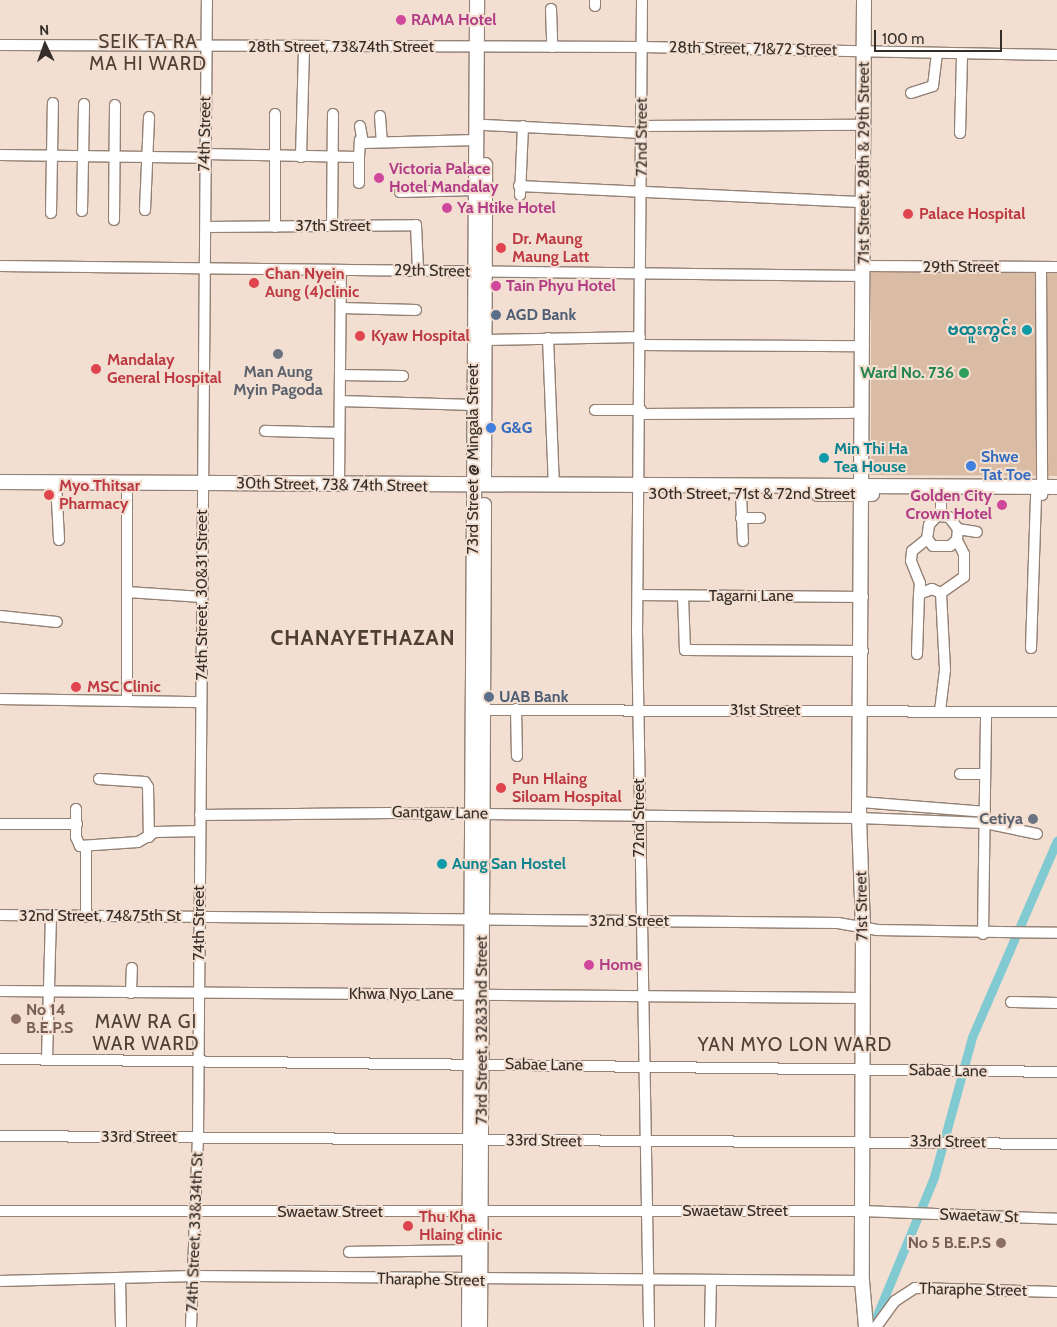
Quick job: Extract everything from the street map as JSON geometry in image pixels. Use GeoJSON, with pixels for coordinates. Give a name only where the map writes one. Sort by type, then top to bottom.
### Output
{"type":"FeatureCollection","features":[{"type":"Feature","properties":{"kind":"main road","name":"73rd Street @ Mingala Street"},"geometry":{"type":"LineString","coordinates":[[477,0],[486,125],[474,406],[478,710],[477,920]]}},
{"type":"Feature","properties":{"kind":"main road","name":"73rd Street @ Mingala Street"},"geometry":{"type":"LineString","coordinates":[[476,487],[486,340],[479,272],[475,190],[476,140],[480,47],[486,0]]}},
{"type":"Feature","properties":{"kind":"main road"},"geometry":{"type":"LineString","coordinates":[[864,0],[864,50]]}},
{"type":"Feature","properties":{"kind":"main road","name":"71st Street, 28th & 29th Street"},"geometry":{"type":"LineString","coordinates":[[863,413],[864,50]]}},
{"type":"Feature","properties":{"kind":"main road","name":"71st Street"},"geometry":{"type":"LineString","coordinates":[[863,413],[863,651],[860,710],[859,818],[863,926],[862,1281],[866,1327]]}},
{"type":"Feature","properties":{"kind":"main road","name":"30th Street, 73& 74th Street"},"geometry":{"type":"LineString","coordinates":[[0,482],[203,482],[476,487]]}},
{"type":"Feature","properties":{"kind":"main road"},"geometry":{"type":"LineString","coordinates":[[476,487],[554,486],[639,489]]}},
{"type":"Feature","properties":{"kind":"main road"},"geometry":{"type":"LineString","coordinates":[[476,487],[639,489]]}},
{"type":"Feature","properties":{"kind":"main road"},"geometry":{"type":"LineString","coordinates":[[1040,492],[1057,487]]}},
{"type":"Feature","properties":{"kind":"main road","name":"30th Street, 71st & 72nd Street"},"geometry":{"type":"LineString","coordinates":[[639,489],[864,489]]}},
{"type":"Feature","properties":{"kind":"main road","name":"30th Street, 71st & 72nd Street"},"geometry":{"type":"LineString","coordinates":[[639,489],[741,494],[864,489]]}},
{"type":"Feature","properties":{"kind":"main road"},"geometry":{"type":"LineString","coordinates":[[864,489],[1040,492],[1057,495]]}},
{"type":"Feature","properties":{"kind":"main road","name":"73rd Street, 32&33nd Street"},"geometry":{"type":"LineString","coordinates":[[476,1140],[477,920]]}},
{"type":"Feature","properties":{"kind":"main road"},"geometry":{"type":"LineString","coordinates":[[469,1327],[475,1281],[476,1140]]}},
{"type":"Feature","properties":{"kind":"main road"},"geometry":{"type":"LineString","coordinates":[[476,1212],[470,1250],[480,1327]]}},
{"type":"Feature","properties":{"kind":"street","name":"74th Street"},"geometry":{"type":"LineString","coordinates":[[206,268],[207,0]]}},
{"type":"Feature","properties":{"kind":"street","name":"72nd Street"},"geometry":{"type":"LineString","coordinates":[[642,0],[641,412],[638,595],[640,921],[648,1142],[649,1327]]}},
{"type":"Feature","properties":{"kind":"street"},"geometry":{"type":"LineString","coordinates":[[552,9],[552,47]]}},
{"type":"Feature","properties":{"kind":"street","name":"28th Street, 73&74th Street"},"geometry":{"type":"LineString","coordinates":[[0,45],[552,47]]}},
{"type":"Feature","properties":{"kind":"street"},"geometry":{"type":"LineString","coordinates":[[301,157],[304,47]]}},
{"type":"Feature","properties":{"kind":"street","name":"28th Street, 71&72 Street"},"geometry":{"type":"LineString","coordinates":[[552,47],[864,50],[962,55],[1057,55]]}},
{"type":"Feature","properties":{"kind":"street"},"geometry":{"type":"LineString","coordinates":[[911,93],[932,86],[937,53]]}},
{"type":"Feature","properties":{"kind":"street"},"geometry":{"type":"LineString","coordinates":[[960,133],[962,55]]}},
{"type":"Feature","properties":{"kind":"street"},"geometry":{"type":"LineString","coordinates":[[51,213],[53,103]]}},
{"type":"Feature","properties":{"kind":"street"},"geometry":{"type":"LineString","coordinates":[[82,211],[84,104]]}},
{"type":"Feature","properties":{"kind":"street"},"geometry":{"type":"LineString","coordinates":[[114,220],[115,105]]}},
{"type":"Feature","properties":{"kind":"street"},"geometry":{"type":"LineString","coordinates":[[275,114],[276,227]]}},
{"type":"Feature","properties":{"kind":"street"},"geometry":{"type":"LineString","coordinates":[[332,226],[333,114]]}},
{"type":"Feature","properties":{"kind":"street"},"geometry":{"type":"LineString","coordinates":[[380,116],[382,142]]}},
{"type":"Feature","properties":{"kind":"street"},"geometry":{"type":"LineString","coordinates":[[145,210],[149,117]]}},
{"type":"Feature","properties":{"kind":"street"},"geometry":{"type":"LineString","coordinates":[[486,125],[642,130],[864,125]]}},
{"type":"Feature","properties":{"kind":"street"},"geometry":{"type":"LineString","coordinates":[[359,183],[360,126]]}},
{"type":"Feature","properties":{"kind":"street"},"geometry":{"type":"LineString","coordinates":[[523,126],[519,190],[864,202]]}},
{"type":"Feature","properties":{"kind":"street"},"geometry":{"type":"LineString","coordinates":[[360,140],[382,142],[476,140]]}},
{"type":"Feature","properties":{"kind":"street"},"geometry":{"type":"LineString","coordinates":[[0,155],[147,158],[276,154],[301,157],[359,157]]}},
{"type":"Feature","properties":{"kind":"street"},"geometry":{"type":"LineString","coordinates":[[400,192],[475,190]]}},
{"type":"Feature","properties":{"kind":"street","name":"37th Street"},"geometry":{"type":"LineString","coordinates":[[206,227],[416,225],[418,269]]}},
{"type":"Feature","properties":{"kind":"street","name":"29th Street"},"geometry":{"type":"LineString","coordinates":[[0,266],[341,270],[418,269],[479,272],[641,274],[1057,267]]}},
{"type":"Feature","properties":{"kind":"street"},"geometry":{"type":"LineString","coordinates":[[1031,648],[1040,492],[1041,267]]}},
{"type":"Feature","properties":{"kind":"street","name":"74th Street, 30&31 Street"},"geometry":{"type":"LineString","coordinates":[[200,815],[206,268]]}},
{"type":"Feature","properties":{"kind":"street"},"geometry":{"type":"LineString","coordinates":[[339,485],[341,270]]}},
{"type":"Feature","properties":{"kind":"street"},"geometry":{"type":"LineString","coordinates":[[341,308],[416,310]]}},
{"type":"Feature","properties":{"kind":"street"},"geometry":{"type":"LineString","coordinates":[[486,340],[548,338],[864,346]]}},
{"type":"Feature","properties":{"kind":"street"},"geometry":{"type":"LineString","coordinates":[[548,338],[554,486]]}},
{"type":"Feature","properties":{"kind":"street"},"geometry":{"type":"LineString","coordinates":[[341,375],[403,376]]}},
{"type":"Feature","properties":{"kind":"street"},"geometry":{"type":"LineString","coordinates":[[340,401],[474,406]]}},
{"type":"Feature","properties":{"kind":"street"},"geometry":{"type":"LineString","coordinates":[[594,410],[863,413]]}},
{"type":"Feature","properties":{"kind":"street"},"geometry":{"type":"LineString","coordinates":[[265,431],[340,433]]}},
{"type":"Feature","properties":{"kind":"street"},"geometry":{"type":"LineString","coordinates":[[56,482],[59,540]]}},
{"type":"Feature","properties":{"kind":"street"},"geometry":{"type":"LineString","coordinates":[[126,701],[127,482]]}},
{"type":"Feature","properties":{"kind":"street"},"geometry":{"type":"LineString","coordinates":[[940,490],[941,515]]}},
{"type":"Feature","properties":{"kind":"street"},"geometry":{"type":"LineString","coordinates":[[741,494],[743,541]]}},
{"type":"Feature","properties":{"kind":"street"},"geometry":{"type":"LineString","coordinates":[[941,515],[949,517],[958,529],[957,540],[964,554],[965,572],[941,593]]}},
{"type":"Feature","properties":{"kind":"street"},"geometry":{"type":"LineString","coordinates":[[917,654],[920,583],[911,561],[912,551],[927,539],[929,525],[941,515]]}},
{"type":"Feature","properties":{"kind":"street"},"geometry":{"type":"LineString","coordinates":[[741,518],[760,518]]}},
{"type":"Feature","properties":{"kind":"street"},"geometry":{"type":"LineString","coordinates":[[958,529],[977,532]]}},
{"type":"Feature","properties":{"kind":"street"},"geometry":{"type":"LineString","coordinates":[[927,539],[940,548],[957,540]]}},
{"type":"Feature","properties":{"kind":"street"},"geometry":{"type":"LineString","coordinates":[[919,594],[932,589],[941,593]]}},
{"type":"Feature","properties":{"kind":"street"},"geometry":{"type":"LineString","coordinates":[[127,592],[202,597]]}},
{"type":"Feature","properties":{"kind":"street"},"geometry":{"type":"LineString","coordinates":[[940,711],[945,670],[941,593]]}},
{"type":"Feature","properties":{"kind":"street","name":"Tagarni Lane"},"geometry":{"type":"LineString","coordinates":[[638,595],[863,597]]}},
{"type":"Feature","properties":{"kind":"street"},"geometry":{"type":"LineString","coordinates":[[683,596],[685,650],[863,651]]}},
{"type":"Feature","properties":{"kind":"street"},"geometry":{"type":"LineString","coordinates":[[0,616],[57,622]]}},
{"type":"Feature","properties":{"kind":"street"},"geometry":{"type":"LineString","coordinates":[[0,700],[201,702]]}},
{"type":"Feature","properties":{"kind":"street"},"geometry":{"type":"LineString","coordinates":[[516,709],[518,756]]}},
{"type":"Feature","properties":{"kind":"street","name":"31st Street"},"geometry":{"type":"LineString","coordinates":[[478,710],[639,709],[1057,712]]}},
{"type":"Feature","properties":{"kind":"street"},"geometry":{"type":"LineString","coordinates":[[983,934],[986,712]]}},
{"type":"Feature","properties":{"kind":"street"},"geometry":{"type":"LineString","coordinates":[[960,774],[984,774]]}},
{"type":"Feature","properties":{"kind":"street"},"geometry":{"type":"LineString","coordinates":[[99,779],[145,782],[148,787],[149,837]]}},
{"type":"Feature","properties":{"kind":"street"},"geometry":{"type":"LineString","coordinates":[[859,802],[985,812]]}},
{"type":"Feature","properties":{"kind":"street"},"geometry":{"type":"LineString","coordinates":[[76,809],[77,842],[86,847],[138,842],[149,837],[154,832],[200,831]]}},
{"type":"Feature","properties":{"kind":"street","name":"Gantgaw Lane"},"geometry":{"type":"LineString","coordinates":[[200,815],[477,814],[859,818],[985,824],[1037,834]]}},
{"type":"Feature","properties":{"kind":"street","name":"74th Street"},"geometry":{"type":"LineString","coordinates":[[198,1137],[200,815]]}},
{"type":"Feature","properties":{"kind":"street"},"geometry":{"type":"LineString","coordinates":[[0,824],[77,824]]}},
{"type":"Feature","properties":{"kind":"street"},"geometry":{"type":"LineString","coordinates":[[86,847],[86,917]]}},
{"type":"Feature","properties":{"kind":"street","name":"32nd Street, 74&75th St"},"geometry":{"type":"LineString","coordinates":[[0,915],[200,917]]}},
{"type":"Feature","properties":{"kind":"street"},"geometry":{"type":"LineString","coordinates":[[47,1059],[51,916]]}},
{"type":"Feature","properties":{"kind":"street","name":"32nd Street"},"geometry":{"type":"LineString","coordinates":[[200,917],[838,923],[983,934],[1033,935],[1057,933]]}},
{"type":"Feature","properties":{"kind":"street"},"geometry":{"type":"LineString","coordinates":[[131,993],[132,968]]}},
{"type":"Feature","properties":{"kind":"street","name":"Khwa Nyo Lane"},"geometry":{"type":"LineString","coordinates":[[0,991],[863,998]]}},
{"type":"Feature","properties":{"kind":"street"},"geometry":{"type":"LineString","coordinates":[[1011,1002],[1057,1003]]}},
{"type":"Feature","properties":{"kind":"street","name":"Sabae Lane"},"geometry":{"type":"LineString","coordinates":[[0,1059],[1057,1072]]}},
{"type":"Feature","properties":{"kind":"street","name":"33rd Street"},"geometry":{"type":"LineString","coordinates":[[0,1136],[648,1142],[862,1140],[1057,1144]]}},
{"type":"Feature","properties":{"kind":"street","name":"74th Street, 33&34th St"},"geometry":{"type":"LineString","coordinates":[[191,1327],[198,1137]]}},
{"type":"Feature","properties":{"kind":"street","name":"Swaetaw Street"},"geometry":{"type":"LineString","coordinates":[[0,1211],[900,1212]]}},
{"type":"Feature","properties":{"kind":"street","name":"Swaetaw St"},"geometry":{"type":"LineString","coordinates":[[900,1212],[1057,1219]]}},
{"type":"Feature","properties":{"kind":"street"},"geometry":{"type":"LineString","coordinates":[[350,1252],[470,1250]]}},
{"type":"Feature","properties":{"kind":"street","name":"Tharaphe Street"},"geometry":{"type":"LineString","coordinates":[[0,1281],[194,1276],[475,1281],[862,1281]]}},
{"type":"Feature","properties":{"kind":"street"},"geometry":{"type":"LineString","coordinates":[[120,1278],[121,1327]]}},
{"type":"Feature","properties":{"kind":"street"},"geometry":{"type":"LineString","coordinates":[[710,1327],[711,1280]]}},
{"type":"Feature","properties":{"kind":"street","name":"Tharaphe Street"},"geometry":{"type":"LineString","coordinates":[[876,1327],[895,1301],[915,1288],[1057,1292]]}},
{"type":"Feature","properties":{"kind":"shaded area","name":"Ward No. 736"},"geometry":{"type":"Polygon","coordinates":[[[871,269],[1057,272],[1057,476],[871,475],[871,269]]]}},
{"type":"Feature","properties":{"kind":"waterway"},"geometry":{"type":"LineString","coordinates":[[872,1327],[934,1177],[972,1037],[1057,841]]}},
{"type":"Feature","properties":{"kind":"place","name":"RAMA Hotel"},"geometry":{"type":"Point","coordinates":[401,20]}},
{"type":"Feature","properties":{"kind":"place","name":"Victoria Palace Hotel Mandalay"},"geometry":{"type":"Point","coordinates":[379,178]}},
{"type":"Feature","properties":{"kind":"place","name":"Ya Htike Hotel"},"geometry":{"type":"Point","coordinates":[447,208]}},
{"type":"Feature","properties":{"kind":"place","name":"Palace Hospital"},"geometry":{"type":"Point","coordinates":[908,214]}},
{"type":"Feature","properties":{"kind":"place","name":"Dr. Maung Maung Latt"},"geometry":{"type":"Point","coordinates":[501,248]}},
{"type":"Feature","properties":{"kind":"place","name":"Chan Nyein Aung (4)clinic"},"geometry":{"type":"Point","coordinates":[254,283]}},
{"type":"Feature","properties":{"kind":"place","name":"Tain Phyu Hotel"},"geometry":{"type":"Point","coordinates":[496,286]}},
{"type":"Feature","properties":{"kind":"place","name":"AGD Bank"},"geometry":{"type":"Point","coordinates":[496,315]}},
{"type":"Feature","properties":{"kind":"place","name":"ဗထူးကွင်း"},"geometry":{"type":"Point","coordinates":[1027,330]}},
{"type":"Feature","properties":{"kind":"place","name":"Kyaw Hospital"},"geometry":{"type":"Point","coordinates":[360,336]}},
{"type":"Feature","properties":{"kind":"place","name":"Man Aung Myin Pagoda"},"geometry":{"type":"Point","coordinates":[278,354]}},
{"type":"Feature","properties":{"kind":"place","name":"Mandalay General Hospital"},"geometry":{"type":"Point","coordinates":[96,369]}},
{"type":"Feature","properties":{"kind":"place","name":"Ward No. 736"},"geometry":{"type":"Point","coordinates":[964,373]}},
{"type":"Feature","properties":{"kind":"place","name":"G&G"},"geometry":{"type":"Point","coordinates":[491,428]}},
{"type":"Feature","properties":{"kind":"place","name":"Min Thi Ha Tea House"},"geometry":{"type":"Point","coordinates":[824,458]}},
{"type":"Feature","properties":{"kind":"place","name":"Shwe Tat Toe"},"geometry":{"type":"Point","coordinates":[971,466]}},
{"type":"Feature","properties":{"kind":"place","name":"Myo Thitsar Pharmacy"},"geometry":{"type":"Point","coordinates":[49,495]}},
{"type":"Feature","properties":{"kind":"place","name":"Golden City Crown Hotel"},"geometry":{"type":"Point","coordinates":[1002,505]}},
{"type":"Feature","properties":{"kind":"place","name":"MSC Clinic"},"geometry":{"type":"Point","coordinates":[76,687]}},
{"type":"Feature","properties":{"kind":"place","name":"UAB Bank"},"geometry":{"type":"Point","coordinates":[489,697]}},
{"type":"Feature","properties":{"kind":"place","name":"Pun Hlaing Siloam Hospital"},"geometry":{"type":"Point","coordinates":[501,788]}},
{"type":"Feature","properties":{"kind":"place","name":"Cetiya"},"geometry":{"type":"Point","coordinates":[1033,819]}},
{"type":"Feature","properties":{"kind":"place","name":"Aung San Hostel"},"geometry":{"type":"Point","coordinates":[442,864]}},
{"type":"Feature","properties":{"kind":"place","name":"Home"},"geometry":{"type":"Point","coordinates":[589,965]}},
{"type":"Feature","properties":{"kind":"place","name":"No 14 B.E.P.S"},"geometry":{"type":"Point","coordinates":[16,1019]}},
{"type":"Feature","properties":{"kind":"place","name":"Thu Kha Hlaing clinic"},"geometry":{"type":"Point","coordinates":[408,1226]}},
{"type":"Feature","properties":{"kind":"place","name":"No 5 B.E.P.S"},"geometry":{"type":"Point","coordinates":[1001,1243]}},
{"type":"Feature","properties":{"kind":"district","name":"SEIK TA RA MA HI WARD"},"geometry":{"type":"Point","coordinates":[148,53]}},
{"type":"Feature","properties":{"kind":"district","name":"CHANAYETHAZAN"},"geometry":{"type":"Point","coordinates":[363,638]}},
{"type":"Feature","properties":{"kind":"district","name":"MAW RA GI WAR WARD"},"geometry":{"type":"Point","coordinates":[146,1033]}},
{"type":"Feature","properties":{"kind":"district","name":"YAN MYO LON WARD"},"geometry":{"type":"Point","coordinates":[795,1045]}}]}
